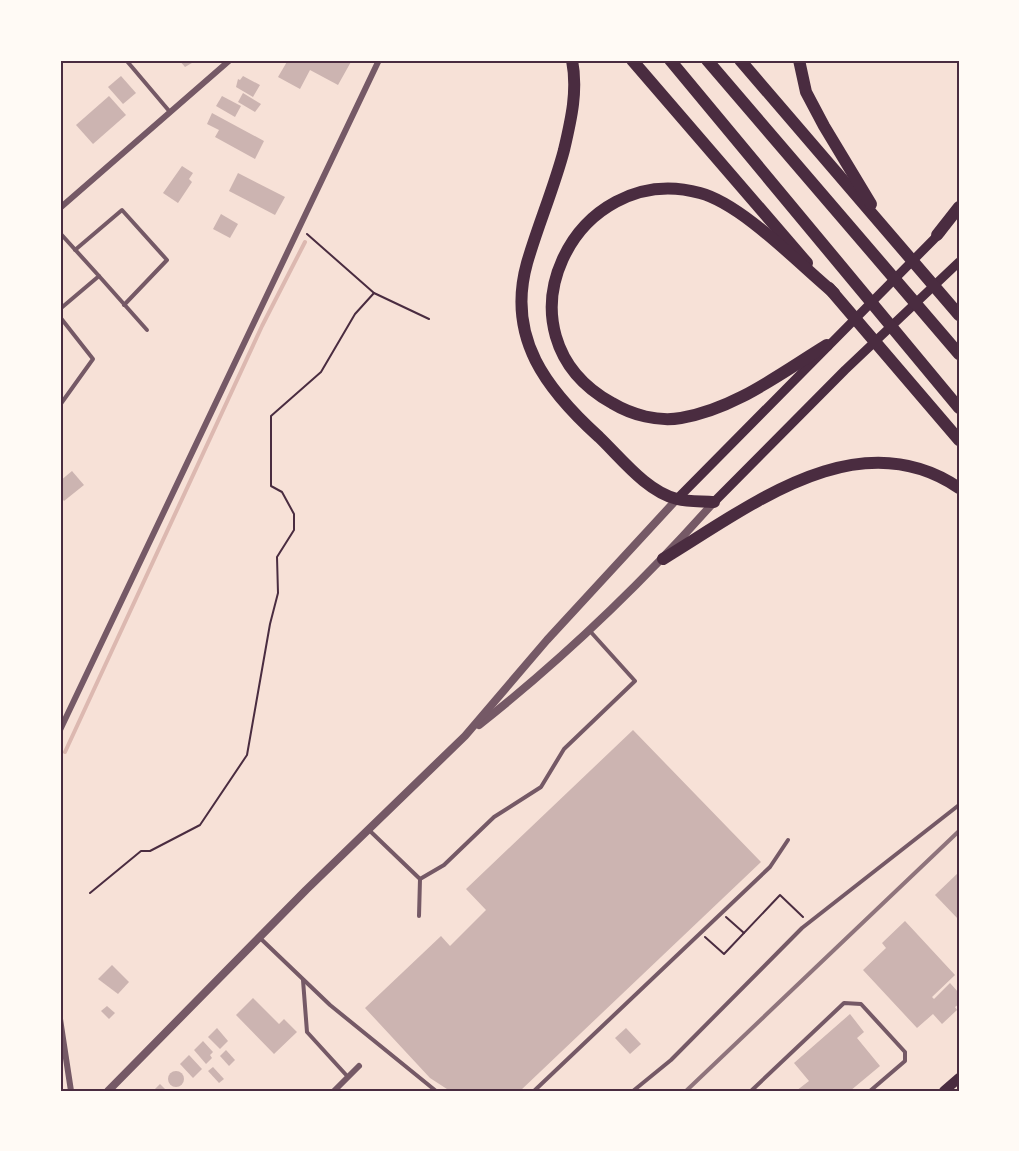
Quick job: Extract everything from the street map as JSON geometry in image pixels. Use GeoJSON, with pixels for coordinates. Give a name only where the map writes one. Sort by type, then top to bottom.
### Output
{"type":"FeatureCollection","features":[{"type":"Feature","properties":{"kind":"highway"},"geometry":{"type":"LineString","coordinates":[[572,60],[575,76],[573,113],[526,266],[521,305],[528,348],[544,380],[569,410],[658,492],[678,499],[714,502]]}},
{"type":"Feature","properties":{"kind":"highway"},"geometry":{"type":"LineString","coordinates":[[632,60],[959,440]]}},
{"type":"Feature","properties":{"kind":"highway"},"geometry":{"type":"LineString","coordinates":[[670,60],[959,408]]}},
{"type":"Feature","properties":{"kind":"highway"},"geometry":{"type":"LineString","coordinates":[[707,60],[959,354]]}},
{"type":"Feature","properties":{"kind":"highway"},"geometry":{"type":"LineString","coordinates":[[740,60],[959,315]]}},
{"type":"Feature","properties":{"kind":"highway"},"geometry":{"type":"LineString","coordinates":[[799,60],[806,92],[889,233]]}},
{"type":"Feature","properties":{"kind":"highway"},"geometry":{"type":"LineString","coordinates":[[827,345],[729,402],[700,414],[678,419],[657,419],[623,410],[582,382],[558,345],[552,302],[559,261],[572,241],[593,217],[629,196],[668,188],[701,193],[733,208],[834,293]]}},
{"type":"Feature","properties":{"kind":"highway"},"geometry":{"type":"LineString","coordinates":[[938,235],[959,207]]}},
{"type":"Feature","properties":{"kind":"highway"},"geometry":{"type":"LineString","coordinates":[[663,559],[738,512],[787,486],[828,469],[869,462],[894,463],[944,477],[959,488]]}},
{"type":"Feature","properties":{"kind":"main road"},"geometry":{"type":"LineString","coordinates":[[678,499],[827,345],[959,216]]}},
{"type":"Feature","properties":{"kind":"main road"},"geometry":{"type":"LineString","coordinates":[[714,502],[845,370],[959,262]]}},
{"type":"Feature","properties":{"kind":"main road"},"geometry":{"type":"LineString","coordinates":[[944,1091],[959,1078]]}},
{"type":"Feature","properties":{"kind":"street"},"geometry":{"type":"LineString","coordinates":[[60,208],[230,60]]}},
{"type":"Feature","properties":{"kind":"street"},"geometry":{"type":"LineString","coordinates":[[60,730],[379,60]]}},
{"type":"Feature","properties":{"kind":"street"},"geometry":{"type":"LineString","coordinates":[[108,1091],[465,736],[547,640],[678,499]]}},
{"type":"Feature","properties":{"kind":"street"},"geometry":{"type":"LineString","coordinates":[[465,736],[524,690],[589,630],[663,559],[714,502]]}},
{"type":"Feature","properties":{"kind":"street"},"geometry":{"type":"LineString","coordinates":[[60,1018],[71,1091]]}},
{"type":"Feature","properties":{"kind":"street"},"geometry":{"type":"LineString","coordinates":[[334,1091],[359,1066]]}},
{"type":"Feature","properties":{"kind":"lane"},"geometry":{"type":"LineString","coordinates":[[126,60],[170,112]]}},
{"type":"Feature","properties":{"kind":"lane"},"geometry":{"type":"LineString","coordinates":[[75,250],[122,210],[167,260],[124,305]]}},
{"type":"Feature","properties":{"kind":"lane"},"geometry":{"type":"LineString","coordinates":[[60,232],[147,330]]}},
{"type":"Feature","properties":{"kind":"lane"},"geometry":{"type":"LineString","coordinates":[[60,309],[99,276]]}},
{"type":"Feature","properties":{"kind":"lane"},"geometry":{"type":"LineString","coordinates":[[60,317],[93,359],[60,405]]}},
{"type":"Feature","properties":{"kind":"lane"},"geometry":{"type":"LineString","coordinates":[[420,879],[444,865],[494,817],[541,787],[564,749],[635,681],[589,630]]}},
{"type":"Feature","properties":{"kind":"lane"},"geometry":{"type":"LineString","coordinates":[[633,1091],[671,1060],[810,923],[959,805]]}},
{"type":"Feature","properties":{"kind":"lane"},"geometry":{"type":"LineString","coordinates":[[369,830],[420,879],[419,916]]}},
{"type":"Feature","properties":{"kind":"lane"},"geometry":{"type":"LineString","coordinates":[[534,1091],[770,867],[788,840]]}},
{"type":"Feature","properties":{"kind":"lane"},"geometry":{"type":"LineString","coordinates":[[260,938],[339,1012],[435,1091]]}},
{"type":"Feature","properties":{"kind":"lane"},"geometry":{"type":"LineString","coordinates":[[303,979],[307,1032],[348,1077]]}},
{"type":"Feature","properties":{"kind":"lane"},"geometry":{"type":"LineString","coordinates":[[751,1091],[844,1003],[861,1004],[905,1052],[905,1061],[872,1090]]}},
{"type":"Feature","properties":{"kind":"path"},"geometry":{"type":"LineString","coordinates":[[306,212],[307,235],[374,293],[429,319]]}},
{"type":"Feature","properties":{"kind":"path"},"geometry":{"type":"LineString","coordinates":[[90,893],[141,851],[150,851],[200,825],[247,755],[270,624],[278,593],[278,557],[294,530],[294,514],[282,492],[271,486],[271,416],[321,372],[354,314],[374,293]]}},
{"type":"Feature","properties":{"kind":"path"},"geometry":{"type":"LineString","coordinates":[[701,933],[724,954],[780,895],[810,923]]}},
{"type":"Feature","properties":{"kind":"path"},"geometry":{"type":"LineString","coordinates":[[721,913],[744,933]]}},
{"type":"Feature","properties":{"kind":"building"},"geometry":{"type":"Polygon","coordinates":[[[179,60],[197,60],[185,67],[179,60]]]}},
{"type":"Feature","properties":{"kind":"building"},"geometry":{"type":"Polygon","coordinates":[[[288,60],[352,60],[338,85],[310,70],[300,89],[278,77],[288,60]]]}},
{"type":"Feature","properties":{"kind":"building"},"geometry":{"type":"Polygon","coordinates":[[[121,76],[136,93],[123,104],[108,87],[121,76]]]}},
{"type":"Feature","properties":{"kind":"building"},"geometry":{"type":"Polygon","coordinates":[[[243,76],[260,85],[253,97],[236,87],[238,79],[240,80],[243,76]]]}},
{"type":"Feature","properties":{"kind":"building"},"geometry":{"type":"Polygon","coordinates":[[[243,93],[261,104],[255,112],[238,102],[243,93]]]}},
{"type":"Feature","properties":{"kind":"building"},"geometry":{"type":"Polygon","coordinates":[[[109,96],[126,115],[93,144],[76,125],[109,96]]]}},
{"type":"Feature","properties":{"kind":"building"},"geometry":{"type":"Polygon","coordinates":[[[222,96],[241,106],[235,117],[216,106],[222,96]]]}},
{"type":"Feature","properties":{"kind":"building"},"geometry":{"type":"Polygon","coordinates":[[[212,113],[264,141],[255,159],[215,137],[219,130],[207,124],[212,113]]]}},
{"type":"Feature","properties":{"kind":"building"},"geometry":{"type":"Polygon","coordinates":[[[182,166],[193,173],[189,179],[192,182],[178,203],[163,193],[182,166]]]}},
{"type":"Feature","properties":{"kind":"building"},"geometry":{"type":"Polygon","coordinates":[[[238,173],[285,197],[275,215],[229,191],[238,173]]]}},
{"type":"Feature","properties":{"kind":"building"},"geometry":{"type":"Polygon","coordinates":[[[221,214],[238,224],[230,238],[213,229],[221,214]]]}},
{"type":"Feature","properties":{"kind":"building"},"geometry":{"type":"Polygon","coordinates":[[[72,471],[84,485],[64,501],[60,496],[60,481],[72,471]]]}},
{"type":"Feature","properties":{"kind":"building"},"geometry":{"type":"Polygon","coordinates":[[[633,730],[761,862],[520,1091],[450,1091],[430,1078],[365,1008],[441,936],[450,946],[486,910],[466,889],[633,730]]]}},
{"type":"Feature","properties":{"kind":"building"},"geometry":{"type":"Polygon","coordinates":[[[959,872],[959,920],[935,895],[959,872]]]}},
{"type":"Feature","properties":{"kind":"building"},"geometry":{"type":"Polygon","coordinates":[[[905,921],[955,975],[932,997],[934,999],[950,983],[959,993],[959,1004],[955,1007],[957,1010],[942,1024],[933,1014],[917,1028],[863,970],[886,948],[882,943],[905,921]]]}},
{"type":"Feature","properties":{"kind":"building"},"geometry":{"type":"Polygon","coordinates":[[[112,965],[129,982],[118,994],[98,979],[112,965]]]}},
{"type":"Feature","properties":{"kind":"building"},"geometry":{"type":"Polygon","coordinates":[[[253,998],[279,1024],[284,1019],[297,1032],[274,1054],[236,1015],[253,998]]]}},
{"type":"Feature","properties":{"kind":"building"},"geometry":{"type":"Polygon","coordinates":[[[107,1006],[115,1013],[109,1019],[101,1011],[107,1006]]]}},
{"type":"Feature","properties":{"kind":"building"},"geometry":{"type":"Polygon","coordinates":[[[850,1014],[864,1032],[857,1038],[880,1066],[850,1091],[796,1091],[809,1081],[794,1063],[850,1014]]]}},
{"type":"Feature","properties":{"kind":"building"},"geometry":{"type":"Polygon","coordinates":[[[217,1028],[228,1041],[220,1049],[208,1037],[217,1028]]]}},
{"type":"Feature","properties":{"kind":"building"},"geometry":{"type":"Polygon","coordinates":[[[626,1028],[641,1044],[630,1054],[615,1038],[626,1028]]]}},
{"type":"Feature","properties":{"kind":"building"},"geometry":{"type":"Polygon","coordinates":[[[203,1041],[213,1052],[210,1055],[212,1058],[206,1064],[194,1050],[203,1041]]]}},
{"type":"Feature","properties":{"kind":"building"},"geometry":{"type":"Polygon","coordinates":[[[226,1050],[235,1060],[229,1066],[220,1056],[226,1050]]]}},
{"type":"Feature","properties":{"kind":"building"},"geometry":{"type":"Polygon","coordinates":[[[189,1055],[202,1069],[193,1078],[180,1064],[189,1055]]]}},
{"type":"Feature","properties":{"kind":"building"},"geometry":{"type":"Polygon","coordinates":[[[213,1067],[224,1079],[219,1083],[208,1071],[213,1067]]]}},
{"type":"Feature","properties":{"kind":"building"},"geometry":{"type":"Polygon","coordinates":[[[176,1071],[184,1079],[176,1087],[168,1079],[176,1071]]]}},
{"type":"Feature","properties":{"kind":"building"},"geometry":{"type":"Polygon","coordinates":[[[160,1084],[167,1091],[153,1091],[160,1084]]]}},
{"type":"Feature","properties":{"kind":"waterway"},"geometry":{"type":"LineString","coordinates":[[65,752],[262,326],[305,242]]}},
{"type":"Feature","properties":{"kind":"railway"},"geometry":{"type":"LineString","coordinates":[[686,1091],[959,831]]}}]}
